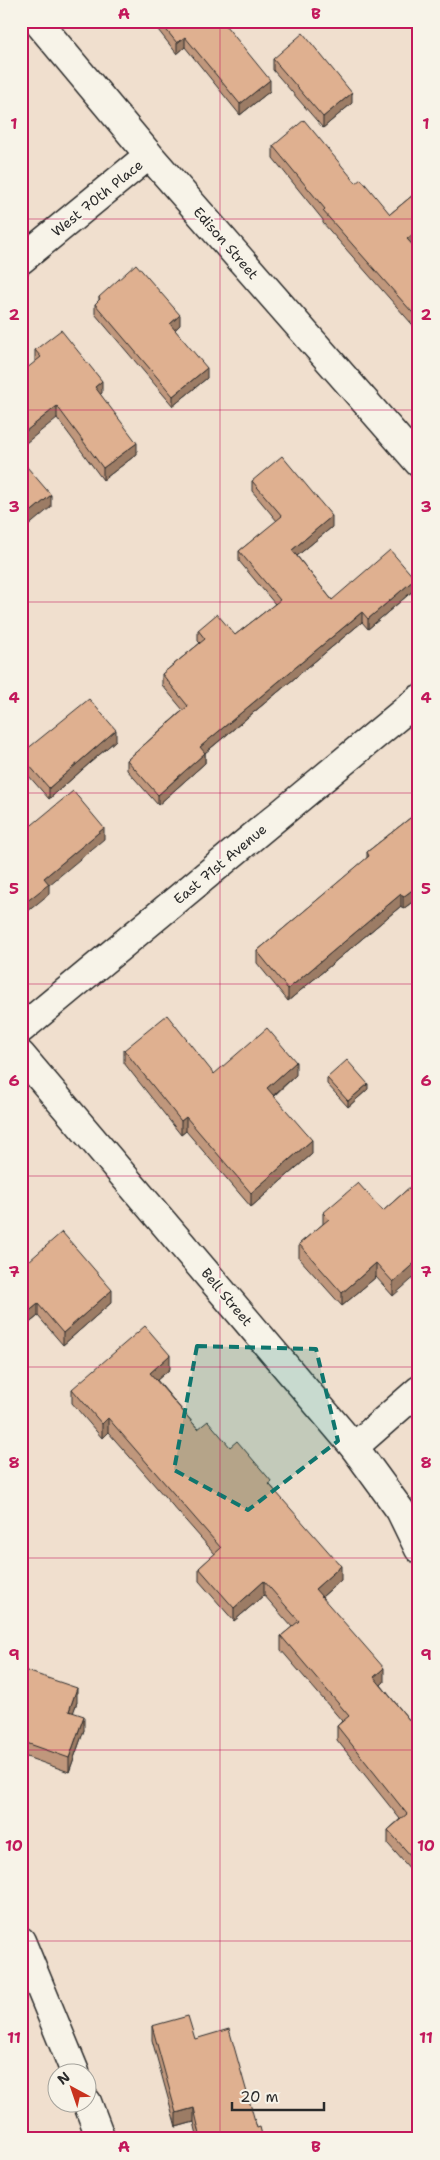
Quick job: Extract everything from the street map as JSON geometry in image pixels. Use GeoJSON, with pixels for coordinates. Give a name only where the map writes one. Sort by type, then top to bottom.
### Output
{"type":"FeatureCollection","features":[{"type":"Feature","properties":{"kind":"street","name":"Edison Street"},"geometry":{"type":"LineString","coordinates":[[37,21],[149,155],[419,463]]}},
{"type":"Feature","properties":{"kind":"street","name":"West 70th Place"},"geometry":{"type":"LineString","coordinates":[[21,260],[149,155]]}},
{"type":"Feature","properties":{"kind":"street","name":"East 71st Avenue"},"geometry":{"type":"LineString","coordinates":[[21,1029],[419,699]]}},
{"type":"Feature","properties":{"kind":"street","name":"Bell Street"},"geometry":{"type":"LineString","coordinates":[[21,1055],[354,1447],[400,1510],[419,1549]]}},
{"type":"Feature","properties":{"kind":"street"},"geometry":{"type":"LineString","coordinates":[[354,1447],[419,1390]]}},
{"type":"Feature","properties":{"kind":"street"},"geometry":{"type":"LineString","coordinates":[[21,1941],[71,2062]]}},
{"type":"Feature","properties":{"kind":"street"},"geometry":{"type":"LineString","coordinates":[[91,2112],[101,2139]]}},
{"type":"Feature","properties":{"kind":"highlighted area"},"geometry":{"type":"Polygon","coordinates":[[[197,1346],[316,1349],[338,1441],[248,1510],[174,1470],[197,1346]]]}},
{"type":"Feature","properties":{"kind":"building"},"geometry":{"type":"Polygon","coordinates":[[[159,21],[222,21],[270,80],[240,104],[185,37],[177,43],[159,21]]]}},
{"type":"Feature","properties":{"kind":"building"},"geometry":{"type":"Polygon","coordinates":[[[303,33],[352,93],[323,117],[273,59],[303,33]]]}},
{"type":"Feature","properties":{"kind":"building"},"geometry":{"type":"Polygon","coordinates":[[[304,120],[356,183],[361,179],[390,214],[419,190],[419,229],[407,239],[419,252],[419,320],[323,211],[325,209],[273,146],[304,120]]]}},
{"type":"Feature","properties":{"kind":"building"},"geometry":{"type":"Polygon","coordinates":[[[21,129],[25,134],[21,138],[21,129]]]}},
{"type":"Feature","properties":{"kind":"building"},"geometry":{"type":"Polygon","coordinates":[[[136,264],[180,315],[170,324],[207,368],[173,396],[95,304],[100,299],[99,297],[136,264]]]}},
{"type":"Feature","properties":{"kind":"building"},"geometry":{"type":"Polygon","coordinates":[[[61,330],[102,381],[95,387],[137,443],[103,468],[57,406],[21,435],[21,373],[41,357],[35,350],[61,330]]]}},
{"type":"Feature","properties":{"kind":"building"},"geometry":{"type":"Polygon","coordinates":[[[282,456],[332,516],[292,550],[332,600],[390,550],[415,579],[368,619],[362,612],[200,747],[205,753],[158,795],[127,760],[188,706],[162,674],[205,639],[198,630],[217,614],[235,635],[280,600],[239,551],[282,516],[252,481],[282,456]]]}},
{"type":"Feature","properties":{"kind":"building"},"geometry":{"type":"Polygon","coordinates":[[[21,460],[51,495],[21,520],[21,460]]]}},
{"type":"Feature","properties":{"kind":"building"},"geometry":{"type":"Polygon","coordinates":[[[89,699],[116,730],[49,788],[21,754],[89,699]]]}},
{"type":"Feature","properties":{"kind":"building"},"geometry":{"type":"Polygon","coordinates":[[[73,791],[104,828],[44,878],[49,884],[21,906],[21,834],[73,791]]]}},
{"type":"Feature","properties":{"kind":"building"},"geometry":{"type":"Polygon","coordinates":[[[419,811],[419,885],[403,897],[401,894],[288,989],[257,951],[369,856],[367,852],[419,811]]]}},
{"type":"Feature","properties":{"kind":"building"},"geometry":{"type":"Polygon","coordinates":[[[167,1015],[214,1074],[267,1028],[296,1062],[267,1088],[312,1140],[251,1193],[186,1117],[181,1121],[124,1050],[167,1015]]]}},
{"type":"Feature","properties":{"kind":"building"},"geometry":{"type":"Polygon","coordinates":[[[347,1060],[368,1084],[348,1101],[327,1078],[347,1060]]]}},
{"type":"Feature","properties":{"kind":"building"},"geometry":{"type":"Polygon","coordinates":[[[419,1179],[419,1259],[393,1282],[376,1263],[342,1293],[299,1244],[329,1219],[323,1213],[358,1183],[383,1211],[419,1179]]]}},
{"type":"Feature","properties":{"kind":"building"},"geometry":{"type":"Polygon","coordinates":[[[62,1232],[112,1290],[63,1333],[38,1304],[21,1318],[21,1268],[62,1232]]]}},
{"type":"Feature","properties":{"kind":"building"},"geometry":{"type":"Polygon","coordinates":[[[145,1326],[170,1355],[150,1373],[198,1429],[208,1421],[230,1447],[237,1441],[272,1482],[269,1484],[341,1566],[315,1589],[384,1668],[374,1677],[419,1732],[419,1865],[388,1830],[407,1814],[337,1726],[349,1716],[281,1636],[299,1621],[264,1581],[234,1608],[199,1568],[221,1548],[108,1418],[102,1424],[72,1389],[145,1326]]]}},
{"type":"Feature","properties":{"kind":"building"},"geometry":{"type":"Polygon","coordinates":[[[21,1669],[77,1688],[69,1711],[84,1716],[69,1758],[21,1741],[21,1669]]]}},
{"type":"Feature","properties":{"kind":"building"},"geometry":{"type":"Polygon","coordinates":[[[188,2016],[195,2039],[229,2029],[257,2128],[260,2127],[263,2139],[201,2139],[194,2108],[176,2113],[152,2026],[188,2016]]]}}]}
